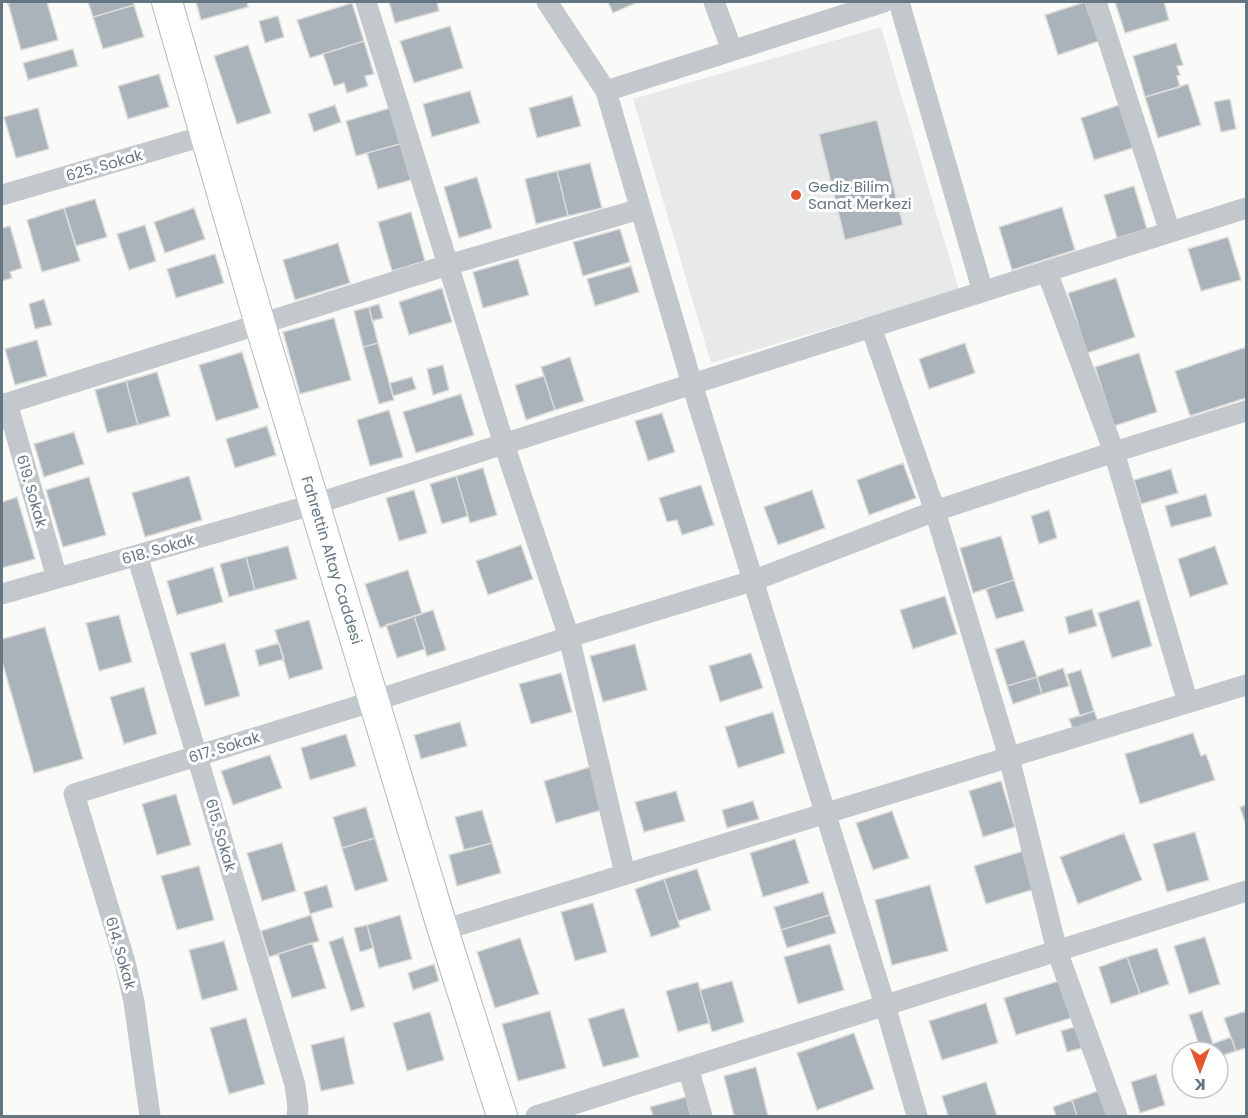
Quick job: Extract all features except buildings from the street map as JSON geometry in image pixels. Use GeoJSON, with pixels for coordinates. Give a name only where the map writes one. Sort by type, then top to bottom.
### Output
{"type":"FeatureCollection","features":[{"type":"Feature","properties":{"kind":"street","name":"Fahrettin Altay Caddesi"},"geometry":{"type":"LineString","coordinates":[[167,2],[260,324],[443,930],[502,1116]]}},
{"type":"Feature","properties":{"kind":"street"},"geometry":{"type":"LineString","coordinates":[[366,2],[504,444],[569,637],[625,874]]}},
{"type":"Feature","properties":{"kind":"street"},"geometry":{"type":"LineString","coordinates":[[548,2],[606,91],[692,384],[885,1005],[917,1116]]}},
{"type":"Feature","properties":{"kind":"street"},"geometry":{"type":"LineString","coordinates":[[714,2],[732,50]]}},
{"type":"Feature","properties":{"kind":"street"},"geometry":{"type":"LineString","coordinates":[[606,91],[884,2]]}},
{"type":"Feature","properties":{"kind":"street"},"geometry":{"type":"LineString","coordinates":[[899,2],[983,292]]}},
{"type":"Feature","properties":{"kind":"street"},"geometry":{"type":"LineString","coordinates":[[1096,2],[1170,232]]}},
{"type":"Feature","properties":{"kind":"street","name":"625. Sokak"},"geometry":{"type":"LineString","coordinates":[[2,195],[207,135]]}},
{"type":"Feature","properties":{"kind":"street","name":"618. Sokak"},"geometry":{"type":"LineString","coordinates":[[2,594],[315,504],[1246,208]]}},
{"type":"Feature","properties":{"kind":"street"},"geometry":{"type":"LineString","coordinates":[[4,404],[640,209]]}},
{"type":"Feature","properties":{"kind":"street"},"geometry":{"type":"LineString","coordinates":[[1047,272],[1114,452],[1188,703]]}},
{"type":"Feature","properties":{"kind":"street"},"geometry":{"type":"LineString","coordinates":[[871,327],[935,512],[1009,757],[1058,951],[1117,1116]]}},
{"type":"Feature","properties":{"kind":"street","name":"619. Sokak"},"geometry":{"type":"LineString","coordinates":[[4,404],[57,578]]}},
{"type":"Feature","properties":{"kind":"street","name":"617. Sokak"},"geometry":{"type":"LineString","coordinates":[[74,794],[752,581],[935,512],[1246,411]]}},
{"type":"Feature","properties":{"kind":"street","name":"615. Sokak"},"geometry":{"type":"LineString","coordinates":[[136,555],[198,755],[295,1084],[297,1116]]}},
{"type":"Feature","properties":{"kind":"street"},"geometry":{"type":"LineString","coordinates":[[443,930],[1246,685]]}},
{"type":"Feature","properties":{"kind":"street","name":"614. Sokak"},"geometry":{"type":"LineString","coordinates":[[74,794],[125,962],[132,992],[150,1116]]}},
{"type":"Feature","properties":{"kind":"street"},"geometry":{"type":"LineString","coordinates":[[536,1116],[1058,951],[1245,895]]}},
{"type":"Feature","properties":{"kind":"street"},"geometry":{"type":"LineString","coordinates":[[688,1068],[702,1116]]}},
{"type":"Feature","properties":{"kind":"shaded area","name":"Gediz Bilim Sanat Merkezi"},"geometry":{"type":"Polygon","coordinates":[[[881,27],[959,290],[711,363],[633,99],[881,27]]]}},
{"type":"Feature","properties":{"kind":"place","name":"Gediz Bilim Sanat Merkezi"},"geometry":{"type":"Point","coordinates":[796,195]}}]}
